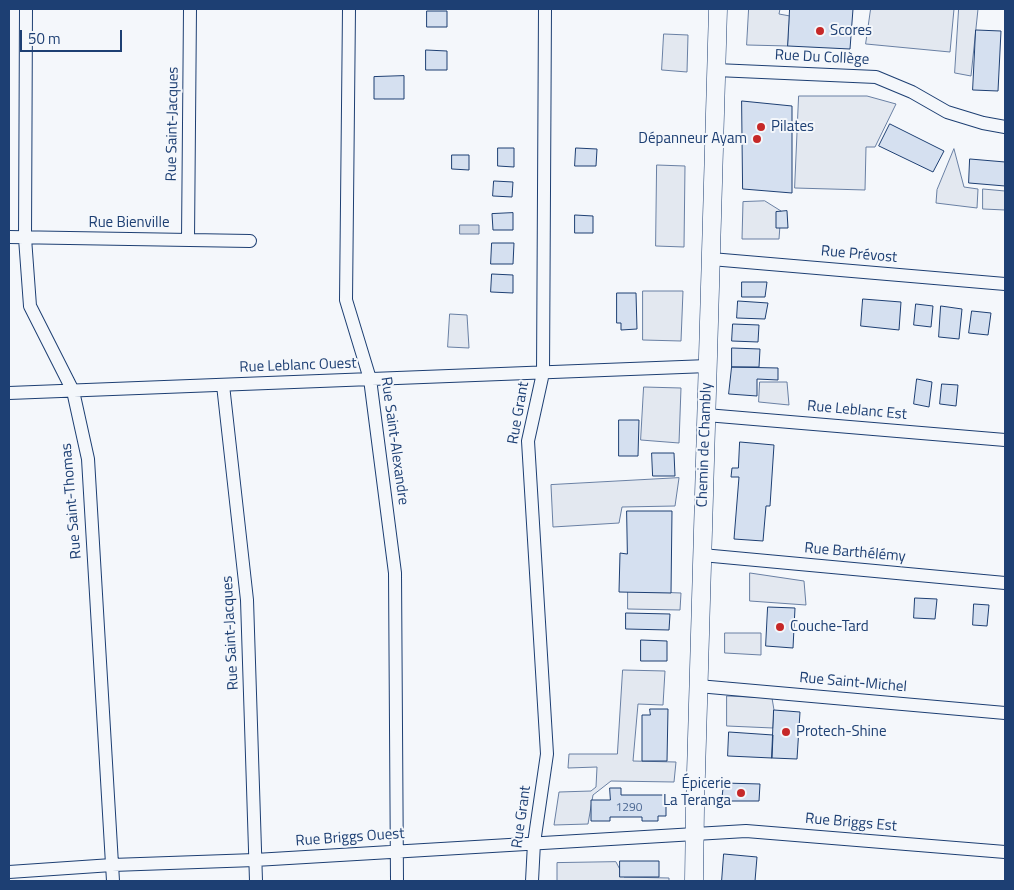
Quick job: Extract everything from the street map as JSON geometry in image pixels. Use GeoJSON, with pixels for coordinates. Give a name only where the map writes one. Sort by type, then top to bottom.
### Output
{"type":"FeatureCollection","features":[{"type":"Feature","properties":{"kind":"main road","name":"Chemin de Chambly"},"geometry":{"type":"LineString","coordinates":[[694,881],[718,9]]}},
{"type":"Feature","properties":{"kind":"street","name":"Rue Saint-Thomas"},"geometry":{"type":"LineString","coordinates":[[26,9],[24,238],[30,306],[73,391],[88,459],[113,881]]}},
{"type":"Feature","properties":{"kind":"street","name":"Rue Saint-Jacques"},"geometry":{"type":"LineString","coordinates":[[188,239],[190,9]]}},
{"type":"Feature","properties":{"kind":"street","name":"Rue Saint-Alexandre"},"geometry":{"type":"LineString","coordinates":[[348,9],[346,300],[370,380],[396,573],[397,881]]}},
{"type":"Feature","properties":{"kind":"street","name":"Rue Grant"},"geometry":{"type":"LineString","coordinates":[[532,881],[534,843],[547,754],[528,441],[543,373],[545,9]]}},
{"type":"Feature","properties":{"kind":"street","name":"Rue Du Collège"},"geometry":{"type":"LineString","coordinates":[[716,70],[876,77],[912,92],[947,112],[983,124],[1005,127]]}},
{"type":"Feature","properties":{"kind":"street","name":"Rue Bienville"},"geometry":{"type":"LineString","coordinates":[[9,237],[250,241]]}},
{"type":"Feature","properties":{"kind":"street","name":"Rue Prévost"},"geometry":{"type":"LineString","coordinates":[[711,259],[1005,284]]}},
{"type":"Feature","properties":{"kind":"street","name":"Rue Leblanc Ouest"},"geometry":{"type":"LineString","coordinates":[[9,393],[708,366]]}},
{"type":"Feature","properties":{"kind":"street","name":"Rue Saint-Jacques"},"geometry":{"type":"LineString","coordinates":[[223,385],[247,600],[256,881]]}},
{"type":"Feature","properties":{"kind":"street","name":"Rue Leblanc Est"},"geometry":{"type":"LineString","coordinates":[[706,415],[1005,440]]}},
{"type":"Feature","properties":{"kind":"street","name":"Rue Barthélémy"},"geometry":{"type":"LineString","coordinates":[[702,555],[1005,583]]}},
{"type":"Feature","properties":{"kind":"street","name":"Rue Saint-Michel"},"geometry":{"type":"LineString","coordinates":[[698,686],[1005,713]]}},
{"type":"Feature","properties":{"kind":"street","name":"Rue Briggs Est"},"geometry":{"type":"LineString","coordinates":[[694,833],[746,831],[1005,852]]}},
{"type":"Feature","properties":{"kind":"street","name":"Rue Briggs Ouest"},"geometry":{"type":"LineString","coordinates":[[9,872],[112,865],[255,860],[694,833]]}},
{"type":"Feature","properties":{"kind":"shaded area"},"geometry":{"type":"Polygon","coordinates":[[[749,9],[780,9],[779,14],[790,16],[788,46],[747,45],[749,9]]]}},
{"type":"Feature","properties":{"kind":"shaded area"},"geometry":{"type":"Polygon","coordinates":[[[871,9],[954,9],[950,52],[866,44],[871,9]]]}},
{"type":"Feature","properties":{"kind":"shaded area"},"geometry":{"type":"Polygon","coordinates":[[[959,9],[978,9],[971,76],[955,73],[959,9]]]}},
{"type":"Feature","properties":{"kind":"shaded area"},"geometry":{"type":"Polygon","coordinates":[[[664,34],[688,35],[687,72],[662,70],[664,34]]]}},
{"type":"Feature","properties":{"kind":"shaded area"},"geometry":{"type":"Polygon","coordinates":[[[799,96],[867,96],[896,104],[875,147],[866,147],[865,190],[795,188],[799,96]]]}},
{"type":"Feature","properties":{"kind":"shaded area"},"geometry":{"type":"Polygon","coordinates":[[[954,149],[964,187],[978,189],[977,208],[936,203],[937,190],[954,149]]]}},
{"type":"Feature","properties":{"kind":"shaded area"},"geometry":{"type":"Polygon","coordinates":[[[657,165],[685,166],[684,247],[656,246],[657,165]]]}},
{"type":"Feature","properties":{"kind":"shaded area"},"geometry":{"type":"Polygon","coordinates":[[[983,189],[1005,191],[1005,210],[983,209],[983,189]]]}},
{"type":"Feature","properties":{"kind":"shaded area"},"geometry":{"type":"Polygon","coordinates":[[[765,201],[781,211],[779,239],[742,239],[743,202],[765,201]]]}},
{"type":"Feature","properties":{"kind":"shaded area"},"geometry":{"type":"Polygon","coordinates":[[[460,225],[479,225],[479,234],[460,234],[460,225]]]}},
{"type":"Feature","properties":{"kind":"shaded area"},"geometry":{"type":"Polygon","coordinates":[[[643,291],[683,291],[681,341],[643,340],[643,291]]]}},
{"type":"Feature","properties":{"kind":"shaded area"},"geometry":{"type":"Polygon","coordinates":[[[450,314],[467,315],[469,348],[448,347],[450,314]]]}},
{"type":"Feature","properties":{"kind":"shaded area"},"geometry":{"type":"Polygon","coordinates":[[[760,382],[787,382],[789,405],[759,402],[760,382]]]}},
{"type":"Feature","properties":{"kind":"shaded area"},"geometry":{"type":"Polygon","coordinates":[[[644,387],[681,388],[679,443],[641,440],[644,387]]]}},
{"type":"Feature","properties":{"kind":"shaded area"},"geometry":{"type":"Polygon","coordinates":[[[679,478],[675,506],[622,507],[619,523],[553,527],[551,485],[679,478]]]}},
{"type":"Feature","properties":{"kind":"shaded area"},"geometry":{"type":"Polygon","coordinates":[[[750,573],[804,581],[806,605],[750,601],[750,573]]]}},
{"type":"Feature","properties":{"kind":"shaded area"},"geometry":{"type":"Polygon","coordinates":[[[628,591],[681,593],[680,610],[628,609],[628,591]]]}},
{"type":"Feature","properties":{"kind":"shaded area"},"geometry":{"type":"Polygon","coordinates":[[[725,633],[761,633],[761,655],[725,653],[725,633]]]}},
{"type":"Feature","properties":{"kind":"shaded area"},"geometry":{"type":"Polygon","coordinates":[[[623,670],[665,671],[663,705],[638,704],[633,761],[676,762],[674,782],[611,781],[593,795],[588,824],[554,825],[559,792],[591,791],[596,787],[597,767],[568,768],[569,754],[617,754],[623,670]]]}},
{"type":"Feature","properties":{"kind":"shaded area"},"geometry":{"type":"Polygon","coordinates":[[[727,696],[772,698],[774,710],[773,728],[727,726],[727,696]]]}},
{"type":"Feature","properties":{"kind":"shaded area"},"geometry":{"type":"Polygon","coordinates":[[[616,862],[624,877],[669,878],[669,881],[557,881],[557,863],[616,862]]]}},
{"type":"Feature","properties":{"kind":"building","name":"Scores"},"geometry":{"type":"Polygon","coordinates":[[[790,9],[853,9],[850,49],[788,46],[790,9]]]}},
{"type":"Feature","properties":{"kind":"building"},"geometry":{"type":"Polygon","coordinates":[[[427,11],[447,11],[447,27],[427,27],[427,11]]]}},
{"type":"Feature","properties":{"kind":"building"},"geometry":{"type":"Polygon","coordinates":[[[976,30],[1001,31],[998,91],[973,90],[976,30]]]}},
{"type":"Feature","properties":{"kind":"building"},"geometry":{"type":"Polygon","coordinates":[[[426,50],[447,51],[447,70],[426,70],[426,50]]]}},
{"type":"Feature","properties":{"kind":"building"},"geometry":{"type":"Polygon","coordinates":[[[404,76],[404,99],[374,99],[374,77],[404,76]]]}},
{"type":"Feature","properties":{"kind":"building"},"geometry":{"type":"Polygon","coordinates":[[[742,101],[792,106],[792,193],[743,189],[742,101]]]}},
{"type":"Feature","properties":{"kind":"building"},"geometry":{"type":"Polygon","coordinates":[[[890,124],[944,151],[933,172],[879,146],[890,124]]]}},
{"type":"Feature","properties":{"kind":"building"},"geometry":{"type":"Polygon","coordinates":[[[498,148],[514,148],[514,167],[498,166],[498,148]]]}},
{"type":"Feature","properties":{"kind":"building"},"geometry":{"type":"Polygon","coordinates":[[[576,148],[597,149],[596,166],[575,166],[576,148]]]}},
{"type":"Feature","properties":{"kind":"building"},"geometry":{"type":"Polygon","coordinates":[[[452,155],[469,155],[469,170],[452,169],[452,155]]]}},
{"type":"Feature","properties":{"kind":"building"},"geometry":{"type":"Polygon","coordinates":[[[970,159],[1005,162],[1005,186],[969,183],[970,159]]]}},
{"type":"Feature","properties":{"kind":"building"},"geometry":{"type":"Polygon","coordinates":[[[494,181],[513,182],[512,197],[493,196],[494,181]]]}},
{"type":"Feature","properties":{"kind":"building"},"geometry":{"type":"Polygon","coordinates":[[[787,211],[788,228],[776,228],[776,212],[787,211]]]}},
{"type":"Feature","properties":{"kind":"building"},"geometry":{"type":"Polygon","coordinates":[[[513,213],[513,230],[493,230],[492,214],[513,213]]]}},
{"type":"Feature","properties":{"kind":"building"},"geometry":{"type":"Polygon","coordinates":[[[575,215],[593,216],[593,233],[575,233],[575,215]]]}},
{"type":"Feature","properties":{"kind":"building"},"geometry":{"type":"Polygon","coordinates":[[[492,243],[514,243],[513,264],[491,264],[492,243]]]}},
{"type":"Feature","properties":{"kind":"building"},"geometry":{"type":"Polygon","coordinates":[[[492,274],[513,275],[513,293],[491,292],[492,274]]]}},
{"type":"Feature","properties":{"kind":"building"},"geometry":{"type":"Polygon","coordinates":[[[742,282],[767,282],[765,297],[742,297],[742,282]]]}},
{"type":"Feature","properties":{"kind":"building"},"geometry":{"type":"Polygon","coordinates":[[[617,293],[636,293],[637,329],[621,330],[621,323],[617,323],[617,293]]]}},
{"type":"Feature","properties":{"kind":"building"},"geometry":{"type":"Polygon","coordinates":[[[863,299],[901,302],[899,330],[861,326],[863,299]]]}},
{"type":"Feature","properties":{"kind":"building"},"geometry":{"type":"Polygon","coordinates":[[[738,301],[768,303],[765,319],[737,318],[738,301]]]}},
{"type":"Feature","properties":{"kind":"building"},"geometry":{"type":"Polygon","coordinates":[[[916,304],[933,306],[931,327],[914,325],[916,304]]]}},
{"type":"Feature","properties":{"kind":"building"},"geometry":{"type":"Polygon","coordinates":[[[941,306],[962,309],[959,339],[939,337],[941,306]]]}},
{"type":"Feature","properties":{"kind":"building"},"geometry":{"type":"Polygon","coordinates":[[[972,311],[991,313],[988,335],[969,333],[972,311]]]}},
{"type":"Feature","properties":{"kind":"building"},"geometry":{"type":"Polygon","coordinates":[[[733,324],[759,325],[758,342],[732,341],[733,324]]]}},
{"type":"Feature","properties":{"kind":"building"},"geometry":{"type":"Polygon","coordinates":[[[732,348],[760,349],[759,367],[732,367],[732,348]]]}},
{"type":"Feature","properties":{"kind":"building"},"geometry":{"type":"Polygon","coordinates":[[[732,367],[778,368],[778,380],[757,379],[757,396],[729,394],[732,367]]]}},
{"type":"Feature","properties":{"kind":"building"},"geometry":{"type":"Polygon","coordinates":[[[917,379],[932,382],[929,407],[914,404],[917,379]]]}},
{"type":"Feature","properties":{"kind":"building"},"geometry":{"type":"Polygon","coordinates":[[[942,384],[958,385],[956,406],[940,404],[942,384]]]}},
{"type":"Feature","properties":{"kind":"building"},"geometry":{"type":"Polygon","coordinates":[[[619,420],[639,420],[638,456],[619,456],[619,420]]]}},
{"type":"Feature","properties":{"kind":"building"},"geometry":{"type":"Polygon","coordinates":[[[740,442],[774,445],[770,506],[766,506],[763,541],[734,539],[739,477],[731,477],[732,468],[738,468],[740,442]]]}},
{"type":"Feature","properties":{"kind":"building"},"geometry":{"type":"Polygon","coordinates":[[[652,453],[674,453],[675,476],[653,476],[652,453]]]}},
{"type":"Feature","properties":{"kind":"building"},"geometry":{"type":"Polygon","coordinates":[[[627,511],[672,511],[671,593],[619,592],[620,553],[627,554],[627,511]]]}},
{"type":"Feature","properties":{"kind":"building"},"geometry":{"type":"Polygon","coordinates":[[[915,598],[937,599],[935,619],[914,618],[915,598]]]}},
{"type":"Feature","properties":{"kind":"building"},"geometry":{"type":"Polygon","coordinates":[[[974,604],[989,605],[987,626],[973,625],[974,604]]]}},
{"type":"Feature","properties":{"kind":"building","name":"Couche-Tard"},"geometry":{"type":"Polygon","coordinates":[[[768,607],[795,608],[793,648],[766,646],[768,607]]]}},
{"type":"Feature","properties":{"kind":"building"},"geometry":{"type":"Polygon","coordinates":[[[626,613],[670,614],[669,630],[626,629],[626,613]]]}},
{"type":"Feature","properties":{"kind":"building"},"geometry":{"type":"Polygon","coordinates":[[[641,640],[667,641],[667,661],[641,661],[641,640]]]}},
{"type":"Feature","properties":{"kind":"building"},"geometry":{"type":"Polygon","coordinates":[[[650,709],[668,709],[667,761],[642,761],[642,715],[650,715],[650,709]]]}},
{"type":"Feature","properties":{"kind":"building","name":"Protech-Shine"},"geometry":{"type":"Polygon","coordinates":[[[774,710],[800,712],[797,759],[772,758],[774,710]]]}},
{"type":"Feature","properties":{"kind":"building"},"geometry":{"type":"Polygon","coordinates":[[[729,732],[773,735],[772,758],[728,756],[729,732]]]}},
{"type":"Feature","properties":{"kind":"building","name":"Épicerie La Teranga"},"geometry":{"type":"Polygon","coordinates":[[[724,783],[760,784],[759,801],[722,801],[724,783]]]}},
{"type":"Feature","properties":{"kind":"building"},"geometry":{"type":"Polygon","coordinates":[[[610,788],[621,788],[621,795],[666,795],[666,816],[658,816],[658,821],[642,821],[642,817],[610,817],[610,821],[591,821],[591,800],[610,800],[610,788]]]}},
{"type":"Feature","properties":{"kind":"building"},"geometry":{"type":"Polygon","coordinates":[[[724,854],[757,857],[755,881],[722,881],[724,854]]]}},
{"type":"Feature","properties":{"kind":"building"},"geometry":{"type":"Polygon","coordinates":[[[620,861],[659,861],[659,877],[620,877],[620,861]]]}},
{"type":"Feature","properties":{"kind":"place","name":"Scores"},"geometry":{"type":"Point","coordinates":[820,31]}},
{"type":"Feature","properties":{"kind":"place","name":"Pilates"},"geometry":{"type":"Point","coordinates":[761,127]}},
{"type":"Feature","properties":{"kind":"place","name":"Dépanneur Ayam"},"geometry":{"type":"Point","coordinates":[757,139]}},
{"type":"Feature","properties":{"kind":"place","name":"Couche-Tard"},"geometry":{"type":"Point","coordinates":[780,627]}},
{"type":"Feature","properties":{"kind":"place","name":"Protech-Shine"},"geometry":{"type":"Point","coordinates":[786,732]}},
{"type":"Feature","properties":{"kind":"place","name":"Épicerie La Teranga"},"geometry":{"type":"Point","coordinates":[741,793]}}]}
